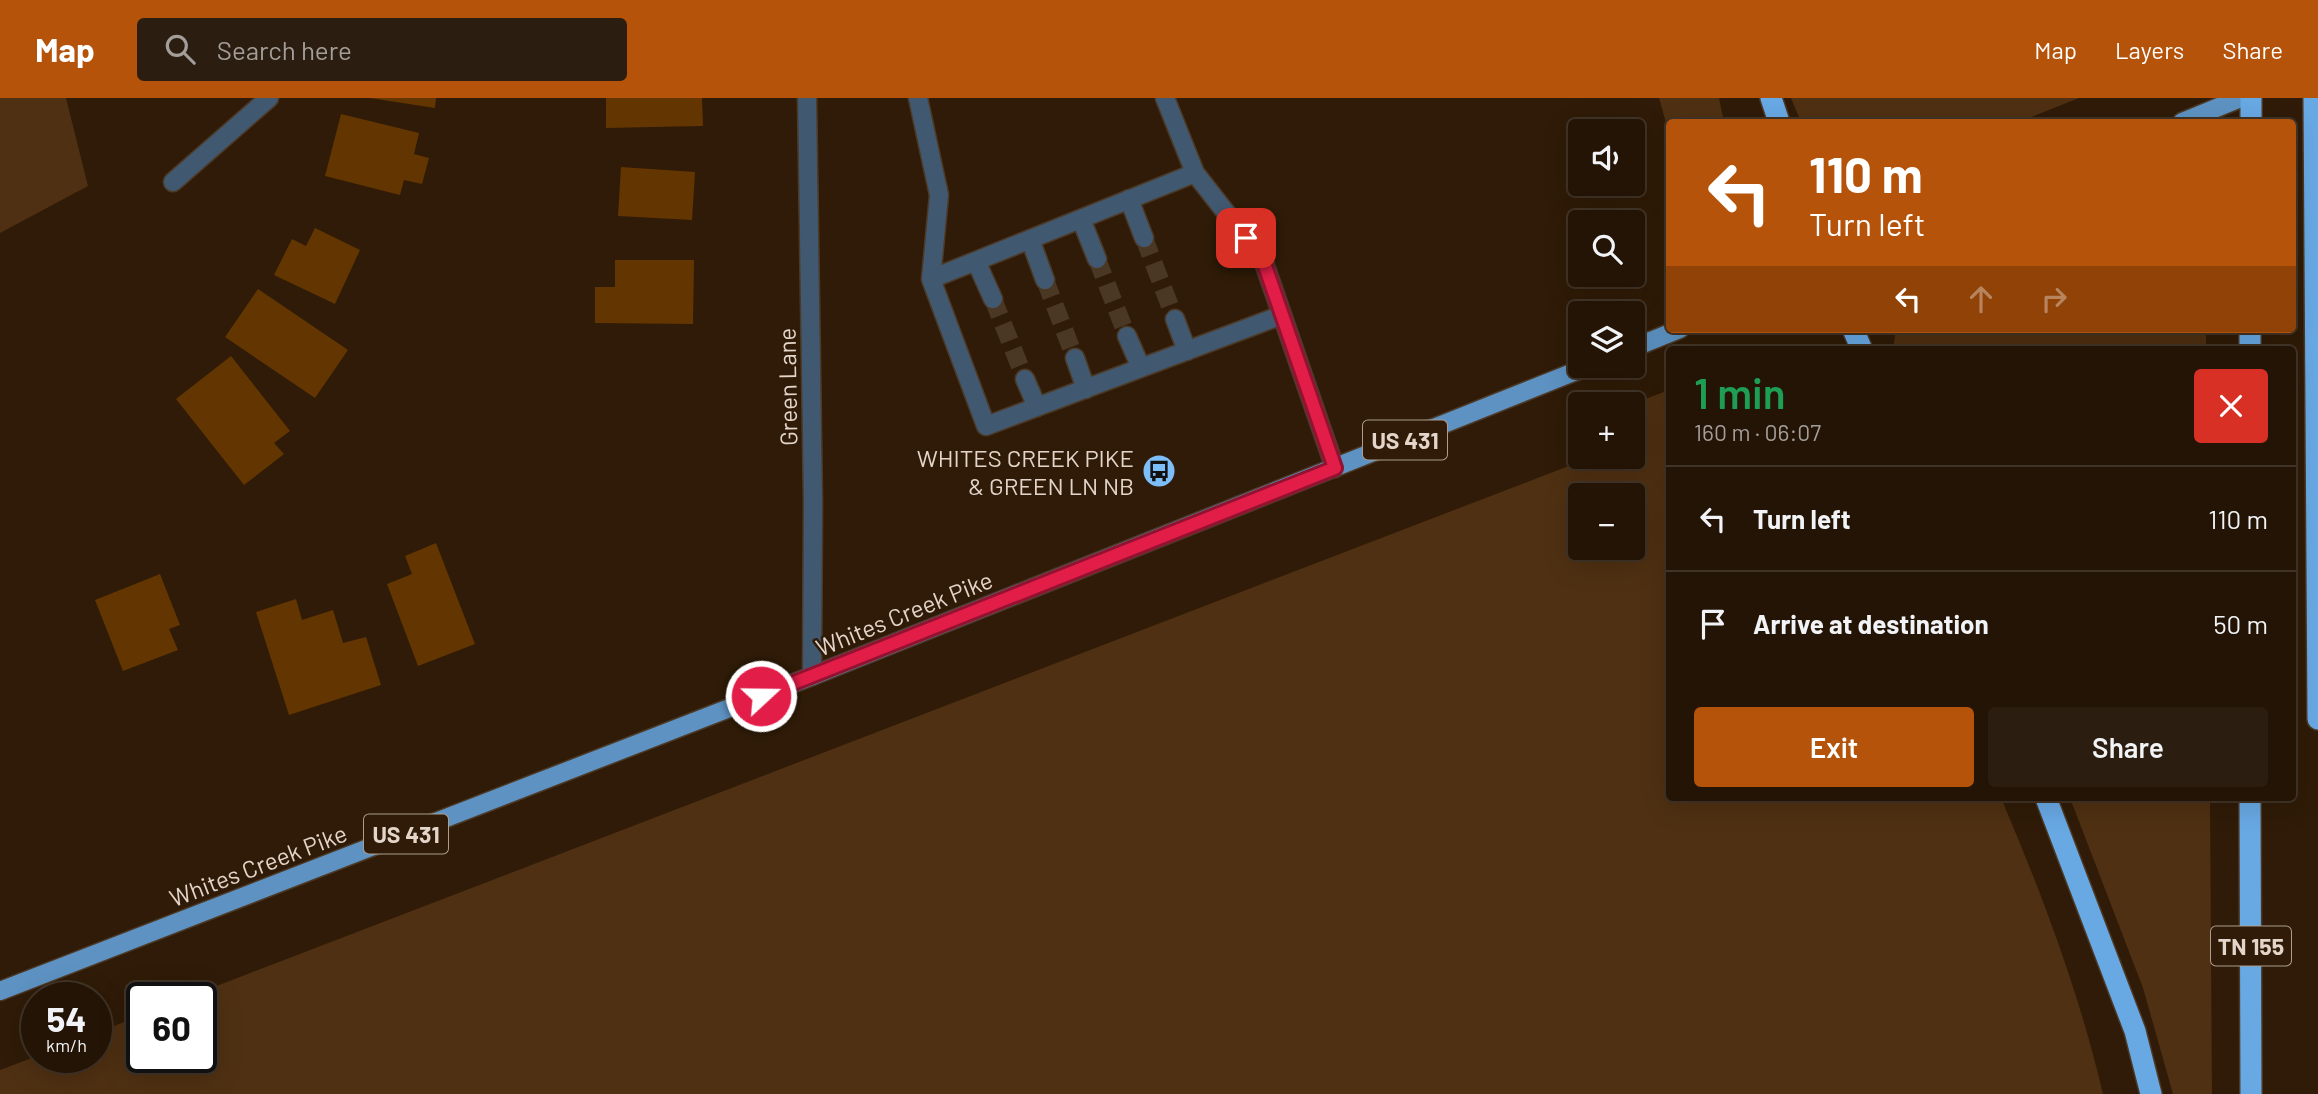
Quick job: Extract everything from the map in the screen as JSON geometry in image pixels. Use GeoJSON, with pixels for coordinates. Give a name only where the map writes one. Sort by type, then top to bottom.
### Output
{"type":"FeatureCollection","features":[{"type":"Feature","properties":{"kind":"highway"},"geometry":{"type":"LineString","coordinates":[[1771,98],[1778,119]]}},
{"type":"Feature","properties":{"kind":"highway"},"geometry":{"type":"LineString","coordinates":[[2251,98],[2251,119]]}},
{"type":"Feature","properties":{"kind":"highway"},"geometry":{"type":"LineString","coordinates":[[2314,98],[2318,719]]}},
{"type":"Feature","properties":{"kind":"highway"},"geometry":{"type":"LineString","coordinates":[[2047,801],[2135,1031],[2151,1094]]}},
{"type":"Feature","properties":{"kind":"highway","name":"TN 155"},"geometry":{"type":"LineString","coordinates":[[2250,801],[2251,1094]]}},
{"type":"Feature","properties":{"kind":"main road"},"geometry":{"type":"LineString","coordinates":[[2189,119],[2241,98]]}},
{"type":"Feature","properties":{"kind":"main road"},"geometry":{"type":"LineString","coordinates":[[1645,343],[1669,333]]}},
{"type":"Feature","properties":{"kind":"main road","name":"Whites Creek Pike"},"geometry":{"type":"LineString","coordinates":[[0,991],[812,676],[1568,374]]}},
{"type":"Feature","properties":{"kind":"street"},"geometry":{"type":"LineString","coordinates":[[173,182],[269,98]]}},
{"type":"Feature","properties":{"kind":"street","name":"Green Lane"},"geometry":{"type":"LineString","coordinates":[[807,98],[812,676]]}},
{"type":"Feature","properties":{"kind":"street"},"geometry":{"type":"LineString","coordinates":[[918,98],[939,195],[931,279],[986,426],[1282,316]]}},
{"type":"Feature","properties":{"kind":"street"},"geometry":{"type":"LineString","coordinates":[[1165,98],[1195,173],[1263,260],[1335,468]]}},
{"type":"Feature","properties":{"kind":"street"},"geometry":{"type":"LineString","coordinates":[[931,279],[1195,173]]}},
{"type":"Feature","properties":{"kind":"street"},"geometry":{"type":"LineString","coordinates":[[1129,199],[1144,238]]}},
{"type":"Feature","properties":{"kind":"street"},"geometry":{"type":"LineString","coordinates":[[1081,219],[1097,259]]}},
{"type":"Feature","properties":{"kind":"street"},"geometry":{"type":"LineString","coordinates":[[1030,239],[1045,280]]}},
{"type":"Feature","properties":{"kind":"street"},"geometry":{"type":"LineString","coordinates":[[976,261],[993,299]]}},
{"type":"Feature","properties":{"kind":"street"},"geometry":{"type":"LineString","coordinates":[[1175,319],[1187,351]]}},
{"type":"Feature","properties":{"kind":"street"},"geometry":{"type":"LineString","coordinates":[[1127,336],[1141,368]]}},
{"type":"Feature","properties":{"kind":"street"},"geometry":{"type":"LineString","coordinates":[[1074,358],[1086,389]]}},
{"type":"Feature","properties":{"kind":"street"},"geometry":{"type":"LineString","coordinates":[[1025,379],[1037,407]]}},
{"type":"Feature","properties":{"kind":"shaded area"},"geometry":{"type":"Polygon","coordinates":[[[0,98],[66,98],[88,186],[0,233],[0,98]]]}},
{"type":"Feature","properties":{"kind":"shaded area"},"geometry":{"type":"Polygon","coordinates":[[[1659,98],[1719,98],[1723,119],[1666,119],[1666,122],[1659,98]]]}},
{"type":"Feature","properties":{"kind":"shaded area"},"geometry":{"type":"Polygon","coordinates":[[[1791,98],[2079,98],[2026,119],[1800,119],[1791,98]]]}},
{"type":"Feature","properties":{"kind":"shaded area"},"geometry":{"type":"Polygon","coordinates":[[[1895,333],[2206,333],[2206,346],[1894,346],[1895,333]]]}},
{"type":"Feature","properties":{"kind":"shaded area"},"geometry":{"type":"Polygon","coordinates":[[[1666,391],[1666,801],[2002,801],[2058,944],[2083,1018],[2103,1094],[0,1094],[0,1070],[21,1062],[21,1073],[112,1073],[112,1027],[126,1021],[126,1073],[217,1073],[217,986],[1568,466],[1568,469],[1645,469],[1645,399],[1666,391]]]}},
{"type":"Feature","properties":{"kind":"shaded area"},"geometry":{"type":"Polygon","coordinates":[[[2071,801],[2210,801],[2212,1094],[2173,1094],[2143,988],[2071,801]]]}},
{"type":"Feature","properties":{"kind":"building"},"geometry":{"type":"Polygon","coordinates":[[[370,98],[436,98],[435,108],[370,98]]]}},
{"type":"Feature","properties":{"kind":"building"},"geometry":{"type":"Polygon","coordinates":[[[606,98],[702,98],[703,126],[606,128],[606,98]]]}},
{"type":"Feature","properties":{"kind":"building"},"geometry":{"type":"Polygon","coordinates":[[[341,114],[419,133],[414,154],[429,158],[422,184],[404,180],[400,195],[325,176],[341,114]]]}},
{"type":"Feature","properties":{"kind":"building"},"geometry":{"type":"Polygon","coordinates":[[[621,167],[695,172],[692,220],[618,216],[621,167]]]}},
{"type":"Feature","properties":{"kind":"building"},"geometry":{"type":"Polygon","coordinates":[[[315,228],[360,250],[335,304],[274,275],[292,239],[306,246],[315,228]]]}},
{"type":"Feature","properties":{"kind":"building"},"geometry":{"type":"Polygon","coordinates":[[[615,260],[694,260],[693,324],[595,323],[595,287],[615,287],[615,260]]]}},
{"type":"Feature","properties":{"kind":"building"},"geometry":{"type":"Polygon","coordinates":[[[258,289],[348,350],[315,398],[225,337],[258,289]]]}},
{"type":"Feature","properties":{"kind":"building"},"geometry":{"type":"Polygon","coordinates":[[[231,356],[290,431],[274,443],[284,454],[244,485],[176,399],[231,356]]]}},
{"type":"Feature","properties":{"kind":"building"},"geometry":{"type":"Polygon","coordinates":[[[436,543],[475,644],[418,666],[387,584],[412,574],[405,556],[436,543]]]}},
{"type":"Feature","properties":{"kind":"building"},"geometry":{"type":"Polygon","coordinates":[[[160,574],[180,625],[169,629],[178,650],[123,671],[95,600],[160,574]]]}},
{"type":"Feature","properties":{"kind":"building"},"geometry":{"type":"Polygon","coordinates":[[[296,599],[302,620],[333,610],[343,643],[366,637],[381,685],[289,715],[256,612],[296,599]]]}},
{"type":"Feature","properties":{"kind":"tunnel"},"geometry":{"type":"LineString","coordinates":[[1144,238],[1175,319]]}},
{"type":"Feature","properties":{"kind":"tunnel"},"geometry":{"type":"LineString","coordinates":[[1097,259],[1127,336]]}},
{"type":"Feature","properties":{"kind":"tunnel"},"geometry":{"type":"LineString","coordinates":[[1045,280],[1075,358]]}},
{"type":"Feature","properties":{"kind":"tunnel"},"geometry":{"type":"LineString","coordinates":[[993,299],[1025,379]]}},
{"type":"Feature","properties":{"kind":"place","name":"WHITES CREEK PIKE & GREEN LN NB"},"geometry":{"type":"Point","coordinates":[1159,471]}},
{"type":"Feature","properties":{"kind":"route"},"geometry":{"type":"LineString","coordinates":[[761,696],[1335,468],[1263,260],[1246,238]]}}]}
